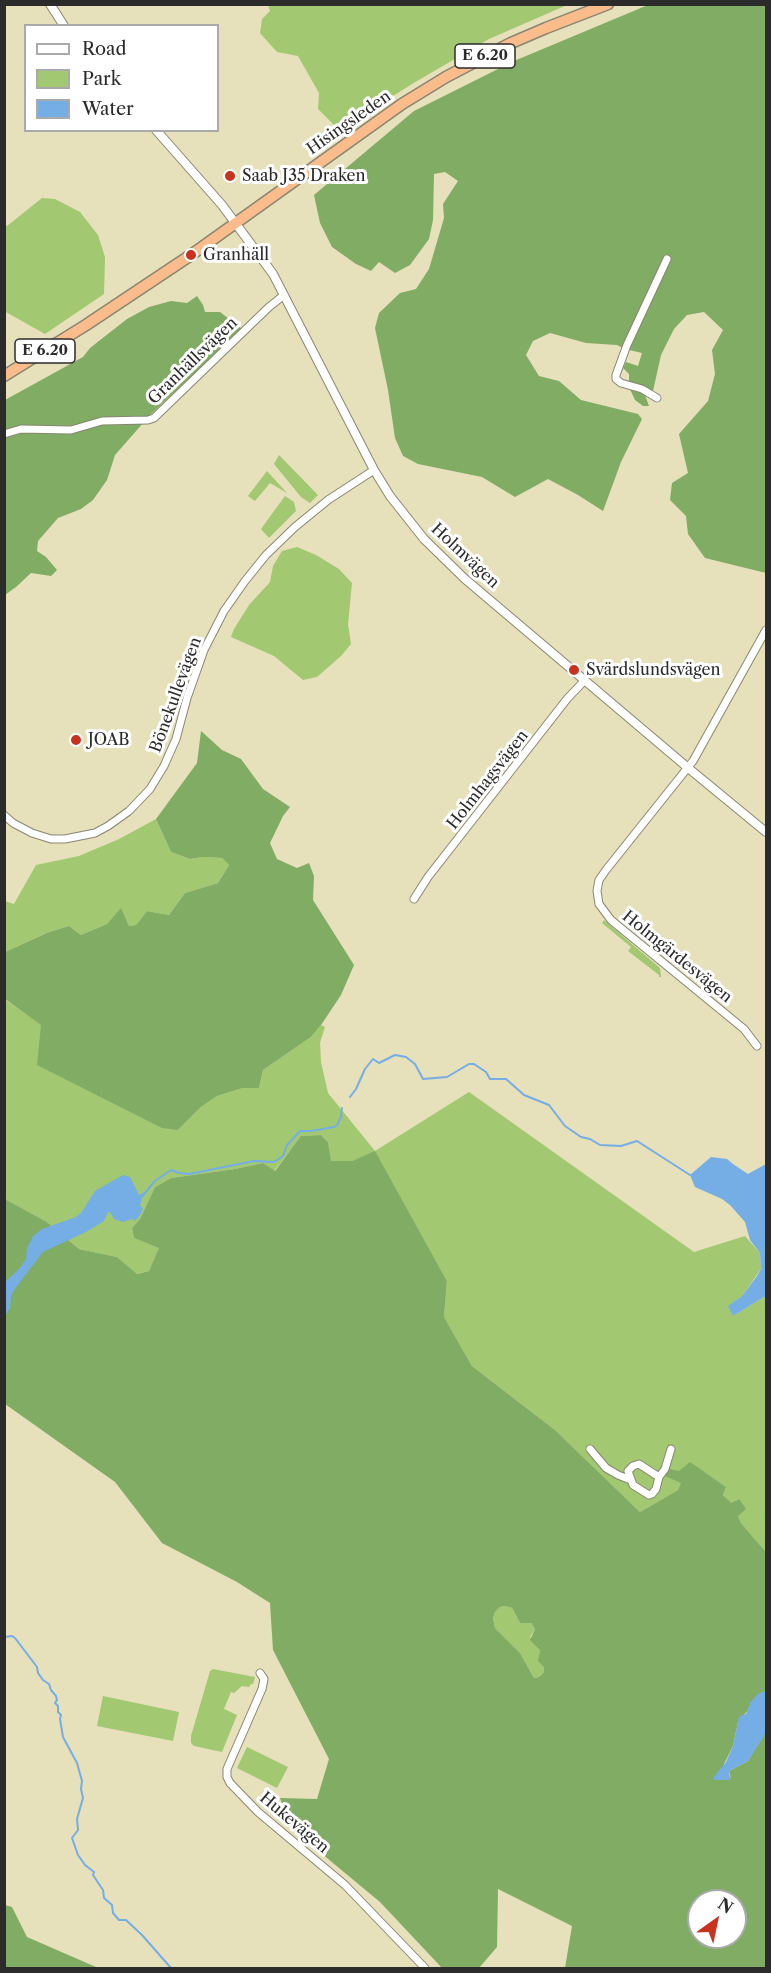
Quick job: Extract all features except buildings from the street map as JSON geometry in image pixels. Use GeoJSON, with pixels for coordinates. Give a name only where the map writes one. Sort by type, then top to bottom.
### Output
{"type":"FeatureCollection","features":[{"type":"Feature","properties":{"kind":"highway","name":"Hisingsleden"},"geometry":{"type":"LineString","coordinates":[[4,376],[86,325],[236,223],[371,125],[446,77],[511,43],[608,4]]}},
{"type":"Feature","properties":{"kind":"street"},"geometry":{"type":"LineString","coordinates":[[50,4],[63,24]]}},
{"type":"Feature","properties":{"kind":"street","name":"Holmvägen"},"geometry":{"type":"LineString","coordinates":[[158,132],[236,223],[273,274],[374,470],[390,496],[424,539],[465,579],[766,832]]}},
{"type":"Feature","properties":{"kind":"street"},"geometry":{"type":"LineString","coordinates":[[657,398],[642,389],[621,383],[616,379],[616,375],[622,356],[667,259]]}},
{"type":"Feature","properties":{"kind":"street","name":"Granhällsvägen"},"geometry":{"type":"LineString","coordinates":[[4,434],[30,428],[71,430],[102,421],[138,421],[154,418],[284,295]]}},
{"type":"Feature","properties":{"kind":"street","name":"Bönekullevägen"},"geometry":{"type":"LineString","coordinates":[[4,815],[13,823],[32,833],[51,839],[65,839],[95,833],[129,811],[150,789],[164,766],[176,739],[203,652],[217,624],[245,581],[266,555],[296,526],[328,500],[374,470]]}},
{"type":"Feature","properties":{"kind":"street","name":"Holmgärdesvägen"},"geometry":{"type":"LineString","coordinates":[[757,1046],[744,1029],[617,926],[603,912],[597,900],[597,887],[602,875],[693,761],[766,630]]}},
{"type":"Feature","properties":{"kind":"street","name":"Holmhagsvägen"},"geometry":{"type":"LineString","coordinates":[[414,899],[567,699],[585,680]]}},
{"type":"Feature","properties":{"kind":"street"},"geometry":{"type":"LineString","coordinates":[[590,1449],[606,1468],[618,1476],[631,1480]]}},
{"type":"Feature","properties":{"kind":"street"},"geometry":{"type":"LineString","coordinates":[[659,1477],[639,1464],[633,1466],[628,1472],[633,1485],[649,1495],[652,1494],[665,1469],[671,1449]]}},
{"type":"Feature","properties":{"kind":"street","name":"Hukevägen"},"geometry":{"type":"LineString","coordinates":[[260,1673],[264,1679],[262,1689],[227,1769],[230,1783],[258,1812],[345,1886],[425,1968]]}},
{"type":"Feature","properties":{"kind":"green space"},"geometry":{"type":"Polygon","coordinates":[[[268,4],[567,5],[489,39],[339,130],[318,109],[319,93],[298,56],[277,52],[260,33],[262,19],[270,11],[268,4]]]}},
{"type":"Feature","properties":{"kind":"green space"},"geometry":{"type":"Polygon","coordinates":[[[648,5],[766,5],[766,573],[705,558],[688,534],[686,516],[670,500],[672,483],[688,473],[679,434],[708,401],[715,374],[712,350],[723,330],[704,312],[687,315],[674,329],[661,355],[653,391],[645,395],[649,406],[643,406],[635,400],[629,387],[629,374],[623,368],[626,362],[638,366],[642,353],[617,345],[586,343],[550,333],[533,341],[526,355],[539,376],[559,381],[581,400],[638,414],[642,419],[621,462],[603,511],[548,479],[515,497],[482,477],[418,464],[403,456],[395,438],[375,328],[379,313],[400,293],[416,289],[429,269],[444,218],[443,204],[458,181],[445,172],[434,174],[433,220],[429,239],[410,265],[395,273],[379,262],[371,271],[356,264],[332,247],[320,223],[314,195],[414,111],[514,61],[648,5]]]}},
{"type":"Feature","properties":{"kind":"green space"},"geometry":{"type":"Polygon","coordinates":[[[42,198],[55,199],[80,212],[98,235],[105,257],[104,294],[45,334],[4,311],[5,224],[7,226],[42,198]]]}},
{"type":"Feature","properties":{"kind":"green space"},"geometry":{"type":"Polygon","coordinates":[[[197,296],[205,312],[220,312],[242,329],[151,414],[115,455],[107,480],[93,500],[81,509],[58,518],[38,541],[37,551],[46,557],[57,570],[51,576],[31,573],[5,595],[5,400],[83,357],[90,348],[127,319],[149,307],[171,301],[187,303],[197,296]]]}},
{"type":"Feature","properties":{"kind":"green space"},"geometry":{"type":"Polygon","coordinates":[[[279,455],[318,495],[310,503],[301,497],[274,464],[279,455]]]}},
{"type":"Feature","properties":{"kind":"green space"},"geometry":{"type":"Polygon","coordinates":[[[267,471],[287,493],[270,483],[255,501],[248,496],[267,471]]]}},
{"type":"Feature","properties":{"kind":"green space"},"geometry":{"type":"Polygon","coordinates":[[[285,496],[294,502],[296,511],[269,538],[261,529],[285,496]]]}},
{"type":"Feature","properties":{"kind":"green space"},"geometry":{"type":"Polygon","coordinates":[[[297,547],[339,569],[352,583],[348,624],[351,644],[317,677],[303,680],[274,656],[231,637],[249,605],[270,582],[273,566],[282,551],[297,547]]]}},
{"type":"Feature","properties":{"kind":"green space"},"geometry":{"type":"Polygon","coordinates":[[[201,731],[222,750],[241,759],[263,789],[290,807],[270,843],[277,859],[297,868],[309,863],[314,876],[313,900],[354,965],[341,995],[321,1025],[311,1037],[263,1070],[259,1088],[243,1088],[217,1096],[201,1107],[178,1130],[162,1128],[37,1065],[41,1025],[5,999],[5,952],[49,932],[69,926],[81,935],[107,924],[121,908],[129,926],[136,925],[147,911],[169,915],[185,893],[218,883],[229,865],[222,858],[190,859],[171,852],[156,819],[197,763],[201,731]]]}},
{"type":"Feature","properties":{"kind":"green space"},"geometry":{"type":"Polygon","coordinates":[[[156,819],[171,852],[190,859],[222,858],[229,865],[218,883],[185,893],[169,915],[147,911],[136,925],[129,926],[121,909],[107,924],[81,935],[69,926],[49,932],[5,952],[5,901],[14,904],[36,865],[79,856],[119,839],[156,819]]]}},
{"type":"Feature","properties":{"kind":"green space"},"geometry":{"type":"Polygon","coordinates":[[[604,920],[660,968],[661,977],[628,951],[631,947],[602,923],[604,920]]]}},
{"type":"Feature","properties":{"kind":"green space"},"geometry":{"type":"Polygon","coordinates":[[[4,999],[41,1024],[178,1130],[201,1107],[217,1096],[243,1088],[259,1088],[263,1070],[311,1037],[321,1025],[325,1027],[320,1043],[321,1062],[328,1093],[375,1151],[469,1092],[694,1252],[745,1236],[760,1253],[761,1269],[742,1296],[729,1306],[733,1316],[764,1297],[766,1298],[766,1552],[741,1523],[738,1516],[738,1499],[731,1504],[723,1495],[726,1487],[690,1463],[676,1480],[682,1483],[678,1490],[640,1512],[555,1430],[472,1366],[444,1317],[447,1281],[375,1152],[352,1161],[330,1161],[328,1142],[321,1135],[302,1136],[274,1171],[263,1163],[171,1178],[155,1187],[140,1219],[132,1228],[134,1238],[160,1248],[149,1271],[136,1274],[117,1257],[79,1249],[47,1222],[5,1199],[4,999]]]}},
{"type":"Feature","properties":{"kind":"green space"},"geometry":{"type":"Polygon","coordinates":[[[321,1135],[328,1142],[331,1161],[352,1161],[375,1151],[447,1281],[444,1317],[472,1366],[555,1430],[640,1512],[678,1490],[681,1483],[665,1476],[669,1469],[679,1471],[690,1462],[726,1487],[723,1495],[731,1503],[739,1499],[746,1509],[738,1516],[741,1523],[766,1552],[766,1692],[752,1701],[749,1709],[738,1722],[733,1746],[724,1764],[731,1779],[729,1771],[748,1761],[766,1730],[766,1968],[565,1968],[572,1926],[498,1889],[497,1947],[479,1968],[442,1968],[380,1902],[292,1829],[280,1798],[317,1799],[329,1759],[273,1650],[270,1603],[237,1582],[162,1543],[115,1482],[5,1404],[5,1199],[47,1222],[79,1249],[117,1257],[137,1274],[149,1271],[159,1248],[134,1238],[132,1228],[140,1219],[155,1187],[171,1178],[263,1163],[275,1171],[301,1136],[321,1135]],[[500,1607],[495,1612],[493,1618],[495,1628],[520,1653],[534,1678],[539,1677],[544,1672],[544,1667],[538,1661],[540,1650],[530,1640],[535,1629],[531,1623],[520,1623],[512,1608],[500,1607]]]}},
{"type":"Feature","properties":{"kind":"green space"},"geometry":{"type":"Polygon","coordinates":[[[505,1606],[512,1608],[520,1623],[531,1623],[535,1629],[530,1637],[540,1650],[539,1657],[544,1667],[544,1672],[539,1677],[534,1678],[520,1653],[495,1628],[493,1618],[495,1612],[505,1606]]]}},
{"type":"Feature","properties":{"kind":"green space"},"geometry":{"type":"Polygon","coordinates":[[[213,1669],[255,1677],[253,1684],[249,1687],[242,1686],[234,1693],[231,1692],[224,1709],[237,1715],[222,1752],[194,1746],[191,1743],[210,1671],[213,1669]]]}},
{"type":"Feature","properties":{"kind":"green space"},"geometry":{"type":"Polygon","coordinates":[[[103,1696],[179,1712],[173,1741],[97,1726],[103,1696]]]}},
{"type":"Feature","properties":{"kind":"green space"},"geometry":{"type":"Polygon","coordinates":[[[247,1747],[288,1767],[277,1788],[237,1768],[247,1747]]]}},
{"type":"Feature","properties":{"kind":"green space"},"geometry":{"type":"Polygon","coordinates":[[[5,1905],[12,1907],[27,1937],[96,1968],[5,1968],[5,1905]]]}},
{"type":"Feature","properties":{"kind":"water"},"geometry":{"type":"Polygon","coordinates":[[[711,1157],[727,1159],[748,1174],[766,1164],[766,1298],[764,1297],[733,1316],[728,1306],[742,1296],[757,1276],[761,1269],[760,1253],[750,1240],[745,1222],[730,1205],[695,1187],[690,1175],[711,1157]]]}},
{"type":"Feature","properties":{"kind":"water"},"geometry":{"type":"Polygon","coordinates":[[[123,1175],[130,1177],[139,1195],[145,1192],[140,1206],[143,1208],[135,1221],[132,1219],[123,1222],[114,1219],[108,1212],[104,1221],[43,1252],[14,1290],[10,1308],[5,1316],[5,1282],[26,1259],[27,1248],[33,1236],[42,1229],[76,1217],[95,1191],[123,1175]]]}},
{"type":"Feature","properties":{"kind":"water"},"geometry":{"type":"Polygon","coordinates":[[[765,1691],[766,1730],[764,1736],[748,1761],[729,1771],[730,1780],[715,1780],[713,1778],[726,1762],[733,1746],[739,1717],[746,1714],[750,1703],[758,1694],[765,1691]]]}},
{"type":"Feature","properties":{"kind":"waterway"},"geometry":{"type":"LineString","coordinates":[[350,1097],[373,1059],[379,1063],[395,1055],[406,1057],[415,1064],[423,1079],[447,1077],[469,1064],[474,1064],[486,1072],[490,1079],[506,1079],[524,1095],[549,1105],[565,1126],[581,1137],[600,1145],[621,1146],[637,1141],[690,1175]]}},
{"type":"Feature","properties":{"kind":"waterway"},"geometry":{"type":"LineString","coordinates":[[144,1194],[155,1181],[171,1170],[189,1174],[254,1161],[274,1162],[283,1156],[287,1145],[300,1131],[337,1125],[342,1108]]}},
{"type":"Feature","properties":{"kind":"waterway"},"geometry":{"type":"LineString","coordinates":[[4,1637],[15,1638],[56,1696],[55,1703],[61,1715],[63,1737],[77,1763],[82,1781],[83,1798],[77,1819],[78,1830],[72,1838],[78,1855],[94,1872],[93,1875],[103,1890],[104,1898],[112,1905],[113,1913],[119,1920],[126,1920],[142,1935],[171,1968]]}},
{"type":"Feature","properties":{"kind":"place","name":"Saab J35 Draken"},"geometry":{"type":"Point","coordinates":[230,176]}},
{"type":"Feature","properties":{"kind":"place","name":"Granhäll"},"geometry":{"type":"Point","coordinates":[191,255]}},
{"type":"Feature","properties":{"kind":"place","name":"Svärdslundsvägen"},"geometry":{"type":"Point","coordinates":[574,670]}},
{"type":"Feature","properties":{"kind":"place","name":"JOAB"},"geometry":{"type":"Point","coordinates":[76,740]}}]}
